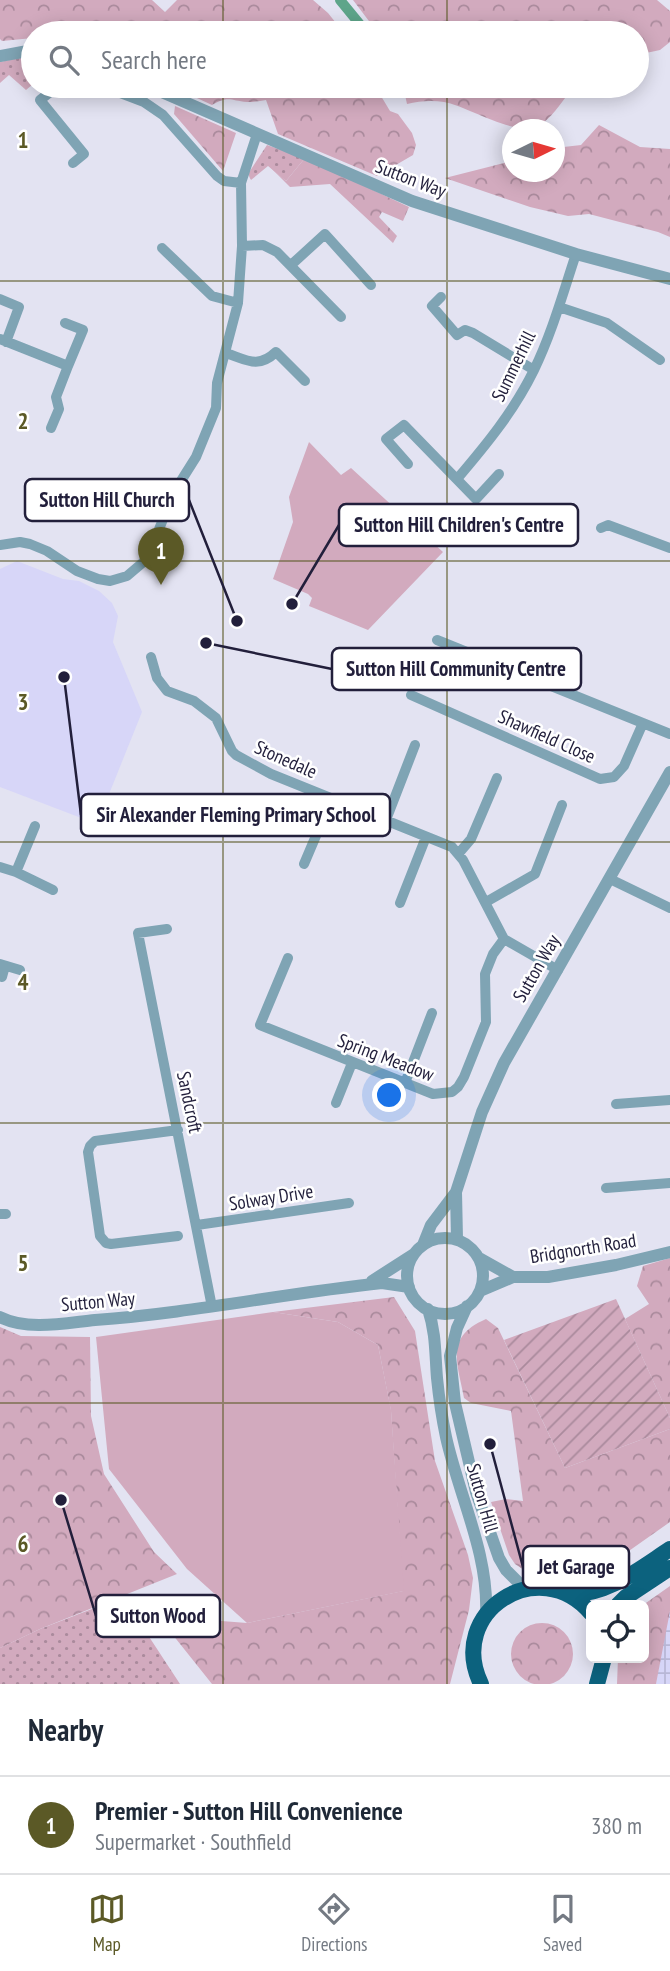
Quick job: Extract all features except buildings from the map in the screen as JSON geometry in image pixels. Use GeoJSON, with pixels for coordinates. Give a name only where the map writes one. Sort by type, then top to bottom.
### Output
{"type":"FeatureCollection","features":[{"type":"Feature","properties":{"kind":"highway"},"geometry":{"type":"LineString","coordinates":[[569,1595],[602,1590],[619,1583],[670,1549]]}},
{"type":"Feature","properties":{"kind":"highway"},"geometry":{"type":"LineString","coordinates":[[623,1600],[670,1569]]}},
{"type":"Feature","properties":{"kind":"highway"},"geometry":{"type":"LineString","coordinates":[[467,1684],[477,1633],[486,1615],[501,1600],[525,1589],[545,1588],[569,1595],[586,1610]]}},
{"type":"Feature","properties":{"kind":"highway"},"geometry":{"type":"LineString","coordinates":[[473,1654],[481,1684]]}},
{"type":"Feature","properties":{"kind":"highway"},"geometry":{"type":"LineString","coordinates":[[600,1681],[603,1663]]}},
{"type":"Feature","properties":{"kind":"street"},"geometry":{"type":"LineString","coordinates":[[0,56],[21,52]]}},
{"type":"Feature","properties":{"kind":"street"},"geometry":{"type":"LineString","coordinates":[[43,98],[40,100],[84,154],[73,163]]}},
{"type":"Feature","properties":{"kind":"street"},"geometry":{"type":"LineString","coordinates":[[134,98],[163,115],[217,176],[224,181],[241,183]]}},
{"type":"Feature","properties":{"kind":"street","name":"Sutton Way"},"geometry":{"type":"LineString","coordinates":[[175,98],[412,201],[576,254],[670,279]]}},
{"type":"Feature","properties":{"kind":"street"},"geometry":{"type":"LineString","coordinates":[[0,545],[20,542],[30,544],[89,576],[110,581],[134,572],[147,559],[174,492],[196,457],[216,408],[217,383],[238,303],[242,246],[242,172],[257,134]]}},
{"type":"Feature","properties":{"kind":"street"},"geometry":{"type":"LineString","coordinates":[[291,265],[325,234],[371,285]]}},
{"type":"Feature","properties":{"kind":"street"},"geometry":{"type":"LineString","coordinates":[[242,246],[263,245],[271,248],[341,317]]}},
{"type":"Feature","properties":{"kind":"street"},"geometry":{"type":"LineString","coordinates":[[162,248],[212,296],[238,303]]}},
{"type":"Feature","properties":{"kind":"street","name":"Summerhill"},"geometry":{"type":"LineString","coordinates":[[457,479],[509,414],[534,370],[576,254]]}},
{"type":"Feature","properties":{"kind":"street"},"geometry":{"type":"LineString","coordinates":[[441,297],[432,306],[457,335],[465,330],[473,333],[534,370]]}},
{"type":"Feature","properties":{"kind":"street"},"geometry":{"type":"LineString","coordinates":[[0,299],[19,307],[3,340],[68,366]]}},
{"type":"Feature","properties":{"kind":"street"},"geometry":{"type":"LineString","coordinates":[[559,307],[607,323],[660,360]]}},
{"type":"Feature","properties":{"kind":"street"},"geometry":{"type":"LineString","coordinates":[[51,428],[59,409],[56,397],[83,330],[65,323]]}},
{"type":"Feature","properties":{"kind":"street"},"geometry":{"type":"LineString","coordinates":[[226,353],[261,363],[276,352],[305,381]]}},
{"type":"Feature","properties":{"kind":"street"},"geometry":{"type":"LineString","coordinates":[[408,464],[387,439],[404,425],[475,499],[499,474]]}},
{"type":"Feature","properties":{"kind":"street"},"geometry":{"type":"LineString","coordinates":[[601,528],[608,525],[670,548]]}},
{"type":"Feature","properties":{"kind":"street"},"geometry":{"type":"LineString","coordinates":[[437,640],[670,734]]}},
{"type":"Feature","properties":{"kind":"street","name":"Stonedale"},"geometry":{"type":"LineString","coordinates":[[151,657],[157,678],[167,691],[194,701],[212,714],[236,755],[271,774],[386,820],[459,853]]}},
{"type":"Feature","properties":{"kind":"street","name":"Shawfield Close"},"geometry":{"type":"LineString","coordinates":[[411,695],[600,779],[614,777],[624,766],[643,723]]}},
{"type":"Feature","properties":{"kind":"street"},"geometry":{"type":"LineString","coordinates":[[386,820],[415,746]]}},
{"type":"Feature","properties":{"kind":"street","name":"Sutton Way"},"geometry":{"type":"LineString","coordinates":[[365,1284],[418,1249],[456,1192],[482,1112],[504,1063],[670,772]]}},
{"type":"Feature","properties":{"kind":"street"},"geometry":{"type":"LineString","coordinates":[[497,778],[471,839],[459,853],[503,939],[558,970]]}},
{"type":"Feature","properties":{"kind":"street","name":"Stonedale"},"geometry":{"type":"LineString","coordinates":[[304,864],[332,798]]}},
{"type":"Feature","properties":{"kind":"street"},"geometry":{"type":"LineString","coordinates":[[486,902],[535,874],[562,805]]}},
{"type":"Feature","properties":{"kind":"street"},"geometry":{"type":"LineString","coordinates":[[16,872],[36,826]]}},
{"type":"Feature","properties":{"kind":"street"},"geometry":{"type":"LineString","coordinates":[[400,903],[426,837]]}},
{"type":"Feature","properties":{"kind":"street"},"geometry":{"type":"LineString","coordinates":[[0,867],[53,890]]}},
{"type":"Feature","properties":{"kind":"street"},"geometry":{"type":"LineString","coordinates":[[610,879],[670,908]]}},
{"type":"Feature","properties":{"kind":"street","name":"Sandcroft"},"geometry":{"type":"LineString","coordinates":[[167,929],[138,933],[212,1307]]}},
{"type":"Feature","properties":{"kind":"street","name":"Spring Meadow"},"geometry":{"type":"LineString","coordinates":[[288,958],[260,1025],[438,1095],[452,1092],[464,1077],[485,1021],[485,974],[503,939]]}},
{"type":"Feature","properties":{"kind":"street"},"geometry":{"type":"LineString","coordinates":[[2,977],[3,965],[20,970]]}},
{"type":"Feature","properties":{"kind":"street"},"geometry":{"type":"LineString","coordinates":[[405,1083],[432,1013]]}},
{"type":"Feature","properties":{"kind":"street"},"geometry":{"type":"LineString","coordinates":[[336,1102],[352,1063]]}},
{"type":"Feature","properties":{"kind":"street"},"geometry":{"type":"LineString","coordinates":[[616,1104],[670,1100]]}},
{"type":"Feature","properties":{"kind":"street"},"geometry":{"type":"LineString","coordinates":[[178,1130],[95,1141],[88,1152],[102,1241],[111,1244],[178,1236]]}},
{"type":"Feature","properties":{"kind":"street"},"geometry":{"type":"LineString","coordinates":[[606,1188],[670,1183]]}},
{"type":"Feature","properties":{"kind":"street","name":"Sutton Way"},"geometry":{"type":"LineString","coordinates":[[456,1192],[457,1239]]}},
{"type":"Feature","properties":{"kind":"street","name":"Solway Drive"},"geometry":{"type":"LineString","coordinates":[[197,1225],[349,1203]]}},
{"type":"Feature","properties":{"kind":"street"},"geometry":{"type":"LineString","coordinates":[[441,1238],[457,1239],[468,1245],[478,1258],[508,1280],[480,1291],[467,1306],[449,1314],[428,1310],[416,1300],[408,1287],[408,1268],[418,1249],[441,1238]]}},
{"type":"Feature","properties":{"kind":"street","name":"Bridgnorth Road"},"geometry":{"type":"LineString","coordinates":[[508,1280],[559,1275],[670,1252]]}},
{"type":"Feature","properties":{"kind":"street"},"geometry":{"type":"LineString","coordinates":[[478,1258],[483,1276],[480,1291]]}},
{"type":"Feature","properties":{"kind":"street","name":"Sutton Way"},"geometry":{"type":"LineString","coordinates":[[0,1317],[39,1325],[144,1317],[365,1284],[382,1283],[408,1287]]}},
{"type":"Feature","properties":{"kind":"street","name":"Sutton Hill"},"geometry":{"type":"LineString","coordinates":[[467,1306],[450,1356],[455,1403],[476,1492],[499,1558],[506,1570],[525,1589]]}},
{"type":"Feature","properties":{"kind":"street","name":"Sutton Hill"},"geometry":{"type":"LineString","coordinates":[[428,1310],[436,1337],[437,1378],[446,1435],[482,1565],[486,1615]]}},
{"type":"Feature","properties":{"kind":"shaded area"},"geometry":{"type":"Polygon","coordinates":[[[17,561],[63,579],[79,581],[99,591],[112,603],[118,616],[113,642],[142,712],[97,824],[0,787],[0,569],[17,561]]]}},
{"type":"Feature","properties":{"kind":"shaded area"},"geometry":{"type":"Polygon","coordinates":[[[670,1611],[670,1684],[656,1684],[668,1613],[670,1611]]]}},
{"type":"Feature","properties":{"kind":"green space"},"geometry":{"type":"Polygon","coordinates":[[[0,0],[152,0],[165,12],[177,0],[313,0],[334,21],[21,21],[21,39],[0,39],[0,0]]]}},
{"type":"Feature","properties":{"kind":"green space"},"geometry":{"type":"Polygon","coordinates":[[[353,0],[657,0],[670,11],[670,42],[660,50],[649,52],[649,21],[369,21],[353,0]]]}},
{"type":"Feature","properties":{"kind":"green space"},"geometry":{"type":"Polygon","coordinates":[[[21,58],[21,86],[9,75],[0,83],[0,62],[21,58]]]}},
{"type":"Feature","properties":{"kind":"green space"},"geometry":{"type":"Polygon","coordinates":[[[197,98],[382,98],[390,111],[398,114],[412,133],[416,145],[413,155],[377,176],[278,134],[266,100],[247,102],[226,99],[212,105],[197,98]]]}},
{"type":"Feature","properties":{"kind":"green space"},"geometry":{"type":"Polygon","coordinates":[[[406,98],[565,98],[547,119],[502,119],[502,123],[444,102],[407,104],[406,98]]]}},
{"type":"Feature","properties":{"kind":"green space"},"geometry":{"type":"Polygon","coordinates":[[[175,106],[236,133],[223,171],[174,114],[175,106]]]}},
{"type":"Feature","properties":{"kind":"green space"},"geometry":{"type":"Polygon","coordinates":[[[599,125],[640,147],[670,149],[670,237],[589,214],[568,216],[530,207],[445,178],[502,164],[502,182],[565,182],[565,147],[581,145],[599,125]]]}},
{"type":"Feature","properties":{"kind":"green space"},"geometry":{"type":"Polygon","coordinates":[[[267,145],[305,158],[286,181],[268,166],[251,180],[248,174],[267,145]]]}},
{"type":"Feature","properties":{"kind":"green space"},"geometry":{"type":"Polygon","coordinates":[[[305,158],[409,207],[403,221],[382,212],[379,217],[397,236],[393,243],[330,184],[290,187],[268,165],[286,181],[305,158]]]}},
{"type":"Feature","properties":{"kind":"green space"},"geometry":{"type":"Polygon","coordinates":[[[309,442],[341,475],[351,468],[443,552],[368,630],[309,606],[312,598],[308,594],[273,579],[293,522],[289,497],[309,442]]]}},
{"type":"Feature","properties":{"kind":"green space"},"geometry":{"type":"Polygon","coordinates":[[[670,1258],[670,1418],[625,1319],[649,1304],[637,1286],[643,1266],[670,1258]]]}},
{"type":"Feature","properties":{"kind":"green space"},"geometry":{"type":"Polygon","coordinates":[[[394,1297],[415,1331],[435,1461],[468,1555],[473,1578],[469,1610],[450,1684],[212,1684],[145,1600],[209,1620],[247,1623],[403,1591],[391,1411],[378,1345],[338,1322],[273,1312],[394,1297]]]}},
{"type":"Feature","properties":{"kind":"green space"},"geometry":{"type":"Polygon","coordinates":[[[616,1299],[670,1418],[670,1429],[565,1468],[504,1340],[616,1299]]]}},
{"type":"Feature","properties":{"kind":"green space"},"geometry":{"type":"Polygon","coordinates":[[[273,1312],[338,1322],[378,1345],[391,1410],[404,1591],[247,1623],[187,1569],[109,1469],[96,1337],[273,1312]]]}},
{"type":"Feature","properties":{"kind":"green space"},"geometry":{"type":"Polygon","coordinates":[[[486,1319],[498,1328],[565,1468],[670,1429],[670,1522],[589,1579],[564,1580],[524,1570],[515,1564],[509,1555],[491,1502],[506,1499],[523,1501],[511,1411],[471,1403],[464,1398],[457,1361],[459,1342],[464,1334],[486,1319]]]}},
{"type":"Feature","properties":{"kind":"green space"},"geometry":{"type":"Polygon","coordinates":[[[0,1327],[21,1336],[90,1337],[91,1416],[104,1474],[154,1552],[177,1574],[40,1629],[0,1648],[0,1327]]]}},
{"type":"Feature","properties":{"kind":"green space"},"geometry":{"type":"Polygon","coordinates":[[[670,1586],[670,1611],[656,1684],[617,1684],[618,1663],[649,1663],[649,1601],[670,1586]]]}},
{"type":"Feature","properties":{"kind":"green space"},"geometry":{"type":"Polygon","coordinates":[[[123,1597],[180,1684],[0,1684],[0,1648],[40,1629],[123,1597]]]}},
{"type":"Feature","properties":{"kind":"green space"},"geometry":{"type":"Polygon","coordinates":[[[542,1623],[564,1632],[572,1648],[568,1671],[559,1680],[548,1684],[536,1684],[520,1676],[511,1654],[520,1632],[542,1623]]]}},
{"type":"Feature","properties":{"kind":"waterway"},"geometry":{"type":"LineString","coordinates":[[340,0],[357,21]]}},
{"type":"Feature","properties":{"kind":"place","name":"Premier - Sutton Hill Convenience"},"geometry":{"type":"Point","coordinates":[161,585]}},
{"type":"Feature","properties":{"kind":"place","name":"Sutton Hill Children's Centre"},"geometry":{"type":"Point","coordinates":[292,604]}},
{"type":"Feature","properties":{"kind":"place","name":"Sutton Hill Church"},"geometry":{"type":"Point","coordinates":[237,621]}},
{"type":"Feature","properties":{"kind":"place","name":"Sutton Hill Community Centre"},"geometry":{"type":"Point","coordinates":[206,643]}},
{"type":"Feature","properties":{"kind":"place","name":"Sir Alexander Fleming Primary School"},"geometry":{"type":"Point","coordinates":[64,677]}},
{"type":"Feature","properties":{"kind":"place","name":"Jet Garage"},"geometry":{"type":"Point","coordinates":[490,1444]}},
{"type":"Feature","properties":{"kind":"place","name":"Sutton Wood"},"geometry":{"type":"Point","coordinates":[61,1500]}}]}
